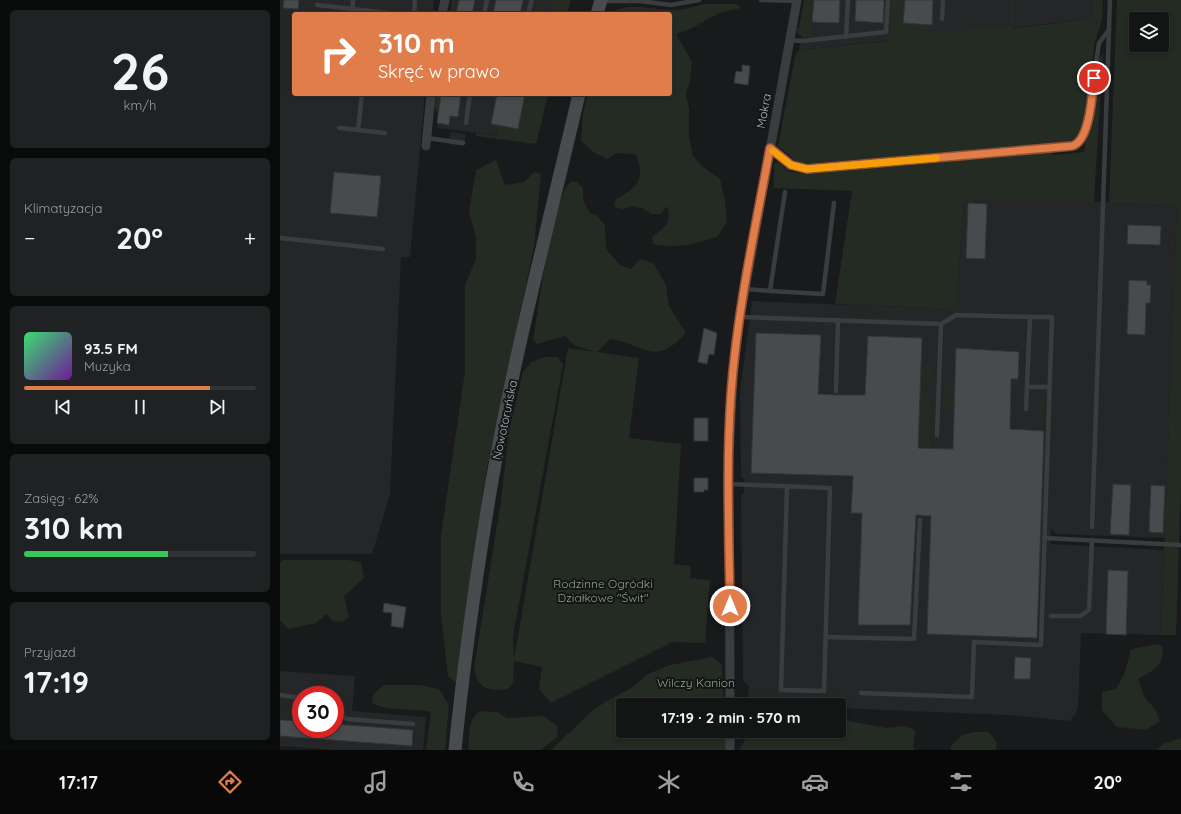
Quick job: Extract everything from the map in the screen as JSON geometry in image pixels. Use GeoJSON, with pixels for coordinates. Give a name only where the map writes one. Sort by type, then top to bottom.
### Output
{"type":"FeatureCollection","features":[{"type":"Feature","properties":{"kind":"main road"},"geometry":{"type":"LineString","coordinates":[[598,12],[601,0]]}},
{"type":"Feature","properties":{"kind":"main road","name":"Nowotoruńska"},"geometry":{"type":"LineString","coordinates":[[455,750],[475,589],[492,480],[528,310],[579,96]]}},
{"type":"Feature","properties":{"kind":"street"},"geometry":{"type":"LineString","coordinates":[[442,12],[445,0]]}},
{"type":"Feature","properties":{"kind":"street","name":"Mokra"},"geometry":{"type":"LineString","coordinates":[[730,698],[729,484],[731,394],[740,317],[797,1]]}},
{"type":"Feature","properties":{"kind":"street"},"geometry":{"type":"LineString","coordinates":[[426,142],[431,96]]}},
{"type":"Feature","properties":{"kind":"street"},"geometry":{"type":"LineString","coordinates":[[730,738],[730,750]]}},
{"type":"Feature","properties":{"kind":"lane"},"geometry":{"type":"LineString","coordinates":[[317,5],[352,12],[353,0]]}},
{"type":"Feature","properties":{"kind":"lane"},"geometry":{"type":"LineString","coordinates":[[414,12],[415,0]]}},
{"type":"Feature","properties":{"kind":"lane"},"geometry":{"type":"LineString","coordinates":[[484,12],[487,0]]}},
{"type":"Feature","properties":{"kind":"lane"},"geometry":{"type":"LineString","coordinates":[[529,12],[532,0]]}},
{"type":"Feature","properties":{"kind":"lane"},"geometry":{"type":"LineString","coordinates":[[601,0],[640,1],[671,5],[698,0]]}},
{"type":"Feature","properties":{"kind":"lane"},"geometry":{"type":"LineString","coordinates":[[761,0],[797,1]]}},
{"type":"Feature","properties":{"kind":"lane"},"geometry":{"type":"LineString","coordinates":[[846,37],[848,0]]}},
{"type":"Feature","properties":{"kind":"lane"},"geometry":{"type":"LineString","coordinates":[[789,40],[802,41],[886,32],[888,0]]}},
{"type":"Feature","properties":{"kind":"lane"},"geometry":{"type":"LineString","coordinates":[[942,19],[943,0]]}},
{"type":"Feature","properties":{"kind":"lane"},"geometry":{"type":"LineString","coordinates":[[1092,527],[1110,0]]}},
{"type":"Feature","properties":{"kind":"lane"},"geometry":{"type":"LineString","coordinates":[[770,148],[791,165],[807,169],[1076,145],[1086,131],[1099,43],[1109,30]]}},
{"type":"Feature","properties":{"kind":"lane"},"geometry":{"type":"LineString","coordinates":[[358,130],[362,96]]}},
{"type":"Feature","properties":{"kind":"lane"},"geometry":{"type":"LineString","coordinates":[[466,123],[470,96]]}},
{"type":"Feature","properties":{"kind":"lane"},"geometry":{"type":"LineString","coordinates":[[340,128],[385,133]]}},
{"type":"Feature","properties":{"kind":"lane"},"geometry":{"type":"LineString","coordinates":[[426,142],[463,142]]}},
{"type":"Feature","properties":{"kind":"lane"},"geometry":{"type":"LineString","coordinates":[[770,291],[785,192]]}},
{"type":"Feature","properties":{"kind":"lane"},"geometry":{"type":"LineString","coordinates":[[745,289],[823,294],[834,203]]}},
{"type":"Feature","properties":{"kind":"lane"},"geometry":{"type":"LineString","coordinates":[[280,238],[383,249]]}},
{"type":"Feature","properties":{"kind":"lane"},"geometry":{"type":"LineString","coordinates":[[740,317],[941,324],[956,315],[1052,317],[1041,645],[974,642],[972,697],[861,693]]}},
{"type":"Feature","properties":{"kind":"lane"},"geometry":{"type":"LineString","coordinates":[[1026,409],[1030,317]]}},
{"type":"Feature","properties":{"kind":"lane"},"geometry":{"type":"LineString","coordinates":[[836,391],[838,320]]}},
{"type":"Feature","properties":{"kind":"lane"},"geometry":{"type":"LineString","coordinates":[[937,436],[941,324]]}},
{"type":"Feature","properties":{"kind":"lane"},"geometry":{"type":"LineString","coordinates":[[1027,387],[1049,388]]}},
{"type":"Feature","properties":{"kind":"lane"},"geometry":{"type":"LineString","coordinates":[[729,484],[787,486],[830,488],[824,691],[781,690],[787,486]]}},
{"type":"Feature","properties":{"kind":"lane"},"geometry":{"type":"LineString","coordinates":[[826,637],[914,638],[920,520]]}},
{"type":"Feature","properties":{"kind":"lane"},"geometry":{"type":"LineString","coordinates":[[1044,538],[1181,545]]}},
{"type":"Feature","properties":{"kind":"lane"},"geometry":{"type":"LineString","coordinates":[[1051,616],[1080,616],[1089,610],[1092,540]]}},
{"type":"Feature","properties":{"kind":"lane"},"geometry":{"type":"LineString","coordinates":[[280,694],[292,696]]}},
{"type":"Feature","properties":{"kind":"lane"},"geometry":{"type":"LineString","coordinates":[[344,718],[347,719],[413,724]]}},
{"type":"Feature","properties":{"kind":"shaded area"},"geometry":{"type":"Polygon","coordinates":[[[280,0],[434,0],[433,12],[292,12],[292,96],[425,96],[410,257],[401,257],[390,494],[372,554],[280,554],[280,0]]]}},
{"type":"Feature","properties":{"kind":"shaded area"},"geometry":{"type":"Polygon","coordinates":[[[459,0],[567,0],[564,12],[456,12],[459,0]]]}},
{"type":"Feature","properties":{"kind":"shaded area"},"geometry":{"type":"Polygon","coordinates":[[[808,0],[1093,0],[1092,19],[799,50],[808,0]]]}},
{"type":"Feature","properties":{"kind":"shaded area"},"geometry":{"type":"Polygon","coordinates":[[[441,96],[544,96],[533,140],[437,128],[441,96]]]}},
{"type":"Feature","properties":{"kind":"shaded area"},"geometry":{"type":"Polygon","coordinates":[[[450,132],[466,134],[464,146],[449,144],[450,132]]]}},
{"type":"Feature","properties":{"kind":"shaded area"},"geometry":{"type":"Polygon","coordinates":[[[964,200],[1085,200],[1109,203],[1177,205],[1165,538],[1056,534],[1051,529],[1050,544],[1164,550],[1161,635],[1081,633],[1078,709],[1070,721],[1007,715],[846,708],[846,698],[748,698],[749,686],[743,681],[741,495],[744,492],[744,478],[741,478],[740,392],[752,301],[956,309],[964,200]]]}},
{"type":"Feature","properties":{"kind":"shaded area"},"geometry":{"type":"Polygon","coordinates":[[[280,671],[355,676],[352,711],[426,717],[423,750],[336,750],[280,746],[280,671]]]}},
{"type":"Feature","properties":{"kind":"green space"},"geometry":{"type":"Polygon","coordinates":[[[452,0],[459,0],[456,12],[449,12],[452,0]]]}},
{"type":"Feature","properties":{"kind":"green space"},"geometry":{"type":"Polygon","coordinates":[[[540,0],[543,0],[544,12],[537,12],[540,0]]]}},
{"type":"Feature","properties":{"kind":"green space"},"geometry":{"type":"Polygon","coordinates":[[[550,0],[571,0],[568,12],[544,12],[551,11],[550,0]]]}},
{"type":"Feature","properties":{"kind":"green space"},"geometry":{"type":"Polygon","coordinates":[[[804,0],[814,0],[811,22],[812,37],[803,37],[798,34],[796,28],[799,28],[804,0]]]}},
{"type":"Feature","properties":{"kind":"green space"},"geometry":{"type":"Polygon","coordinates":[[[892,0],[905,0],[903,23],[930,25],[929,33],[1009,26],[1011,0],[1015,0],[1013,28],[1092,19],[1093,0],[1103,0],[1102,20],[1095,41],[1083,127],[1077,139],[1071,142],[805,164],[796,161],[778,146],[795,56],[799,50],[889,41],[892,0]]]}},
{"type":"Feature","properties":{"kind":"green space"},"geometry":{"type":"Polygon","coordinates":[[[1117,0],[1181,0],[1181,486],[1176,635],[1161,635],[1177,205],[1109,203],[1117,0]]]}},
{"type":"Feature","properties":{"kind":"green space"},"geometry":{"type":"Polygon","coordinates":[[[704,4],[736,4],[741,8],[719,13],[692,28],[676,34],[692,62],[690,80],[686,93],[689,109],[689,138],[693,156],[702,166],[720,179],[725,201],[727,222],[717,237],[693,244],[670,246],[653,244],[652,237],[664,227],[668,221],[669,217],[667,206],[661,214],[651,214],[644,209],[633,206],[622,209],[614,207],[616,199],[630,191],[638,181],[640,169],[639,162],[635,154],[616,153],[607,159],[593,152],[581,140],[583,113],[587,96],[672,96],[672,12],[613,12],[633,7],[667,10],[686,9],[704,4]]]}},
{"type":"Feature","properties":{"kind":"green space"},"geometry":{"type":"Polygon","coordinates":[[[1103,53],[1094,202],[1085,200],[964,200],[956,309],[835,304],[852,191],[774,188],[774,163],[779,163],[790,172],[803,173],[1051,152],[1053,155],[1084,152],[1099,59],[1103,53]]]}},
{"type":"Feature","properties":{"kind":"green space"},"geometry":{"type":"Polygon","coordinates":[[[436,96],[441,96],[438,114],[434,107],[436,96]]]}},
{"type":"Feature","properties":{"kind":"green space"},"geometry":{"type":"Polygon","coordinates":[[[525,96],[548,96],[535,144],[476,136],[476,133],[497,136],[498,126],[518,129],[525,96]]]}},
{"type":"Feature","properties":{"kind":"green space"},"geometry":{"type":"Polygon","coordinates":[[[496,160],[505,185],[524,182],[534,172],[541,174],[534,247],[486,473],[456,682],[448,677],[441,615],[441,535],[465,371],[465,285],[476,259],[476,237],[469,212],[476,170],[496,160]]]}},
{"type":"Feature","properties":{"kind":"green space","name":"Rodzinne Ogródki Działkowe \"Świt\""},"geometry":{"type":"Polygon","coordinates":[[[576,181],[583,188],[583,200],[590,213],[596,215],[605,225],[606,249],[620,265],[631,269],[640,259],[653,263],[666,285],[669,306],[686,333],[675,344],[657,352],[610,339],[597,352],[639,358],[629,438],[681,444],[674,564],[691,566],[690,578],[710,580],[705,643],[673,642],[551,703],[539,689],[542,667],[514,661],[513,682],[508,689],[501,690],[485,688],[478,681],[474,668],[501,500],[509,431],[523,372],[531,362],[544,357],[557,357],[563,364],[513,636],[514,659],[568,348],[596,352],[575,346],[565,336],[537,344],[533,339],[545,264],[553,226],[558,208],[567,186],[571,182],[576,181]]]}},
{"type":"Feature","properties":{"kind":"green space"},"geometry":{"type":"Polygon","coordinates":[[[921,367],[934,367],[934,373],[931,377],[920,377],[921,367]]]}},
{"type":"Feature","properties":{"kind":"green space"},"geometry":{"type":"Polygon","coordinates":[[[955,383],[955,396],[943,396],[944,385],[955,383]]]}},
{"type":"Feature","properties":{"kind":"green space"},"geometry":{"type":"Polygon","coordinates":[[[920,391],[929,394],[932,399],[930,448],[918,448],[920,391]]]}},
{"type":"Feature","properties":{"kind":"green space"},"geometry":{"type":"Polygon","coordinates":[[[943,399],[955,399],[954,409],[943,409],[943,399]]]}},
{"type":"Feature","properties":{"kind":"green space"},"geometry":{"type":"Polygon","coordinates":[[[1040,404],[1042,404],[1042,431],[1039,431],[1040,404]]]}},
{"type":"Feature","properties":{"kind":"green space"},"geometry":{"type":"Polygon","coordinates":[[[283,560],[347,560],[361,562],[364,578],[344,596],[349,617],[342,622],[333,621],[327,614],[316,623],[288,629],[280,620],[280,562],[283,560]]]}},
{"type":"Feature","properties":{"kind":"green space"},"geometry":{"type":"Polygon","coordinates":[[[1158,644],[1163,647],[1159,664],[1153,670],[1138,679],[1145,698],[1155,709],[1160,721],[1146,730],[1117,727],[1102,710],[1102,692],[1116,689],[1124,675],[1131,649],[1158,644]]]}},
{"type":"Feature","properties":{"kind":"green space","name":"Wilczy Kanion"},"geometry":{"type":"Polygon","coordinates":[[[713,657],[722,665],[724,698],[616,698],[616,738],[726,738],[726,750],[551,750],[593,710],[630,689],[648,674],[670,665],[713,657]]]}},
{"type":"Feature","properties":{"kind":"green space"},"geometry":{"type":"Polygon","coordinates":[[[385,685],[420,685],[439,689],[449,705],[445,750],[426,750],[431,712],[385,708],[372,703],[376,692],[385,685]]]}},
{"type":"Feature","properties":{"kind":"green space"},"geometry":{"type":"Polygon","coordinates":[[[481,711],[497,712],[507,718],[543,716],[557,725],[558,736],[541,750],[468,750],[471,723],[473,718],[481,711]]]}},
{"type":"Feature","properties":{"kind":"green space"},"geometry":{"type":"Polygon","coordinates":[[[846,720],[886,728],[905,726],[915,730],[913,748],[916,750],[739,750],[746,738],[846,738],[846,720]]]}},
{"type":"Feature","properties":{"kind":"green space"},"geometry":{"type":"Polygon","coordinates":[[[975,732],[989,732],[997,743],[995,750],[951,750],[951,746],[962,735],[975,732]]]}},
{"type":"Feature","properties":{"kind":"green space"},"geometry":{"type":"Polygon","coordinates":[[[1181,738],[1181,750],[1157,750],[1163,744],[1181,738]]]}},
{"type":"Feature","properties":{"kind":"building"},"geometry":{"type":"Polygon","coordinates":[[[284,0],[299,0],[298,9],[283,8],[284,0]]]}},
{"type":"Feature","properties":{"kind":"building"},"geometry":{"type":"Polygon","coordinates":[[[459,0],[475,0],[472,12],[456,12],[459,0]]]}},
{"type":"Feature","properties":{"kind":"building"},"geometry":{"type":"Polygon","coordinates":[[[496,0],[523,0],[520,12],[493,12],[496,0]]]}},
{"type":"Feature","properties":{"kind":"building"},"geometry":{"type":"Polygon","coordinates":[[[814,0],[840,0],[839,23],[812,22],[814,0]]]}},
{"type":"Feature","properties":{"kind":"building"},"geometry":{"type":"Polygon","coordinates":[[[856,0],[884,0],[883,23],[855,21],[856,0]]]}},
{"type":"Feature","properties":{"kind":"building"},"geometry":{"type":"Polygon","coordinates":[[[905,0],[933,0],[932,25],[903,23],[905,0]]]}},
{"type":"Feature","properties":{"kind":"building"},"geometry":{"type":"Polygon","coordinates":[[[742,65],[750,66],[748,85],[734,83],[736,71],[742,72],[742,65]]]}},
{"type":"Feature","properties":{"kind":"building"},"geometry":{"type":"Polygon","coordinates":[[[441,96],[461,96],[458,117],[450,116],[449,125],[437,123],[441,96]]]}},
{"type":"Feature","properties":{"kind":"building"},"geometry":{"type":"Polygon","coordinates":[[[497,96],[525,96],[518,129],[491,124],[497,96]]]}},
{"type":"Feature","properties":{"kind":"building"},"geometry":{"type":"Polygon","coordinates":[[[334,172],[381,176],[377,217],[330,213],[334,172]]]}},
{"type":"Feature","properties":{"kind":"building"},"geometry":{"type":"Polygon","coordinates":[[[968,203],[987,204],[985,259],[966,258],[968,203]]]}},
{"type":"Feature","properties":{"kind":"building"},"geometry":{"type":"Polygon","coordinates":[[[1128,225],[1161,226],[1160,245],[1127,244],[1128,225]]]}},
{"type":"Feature","properties":{"kind":"building"},"geometry":{"type":"Polygon","coordinates":[[[1129,280],[1147,281],[1147,285],[1151,285],[1150,303],[1146,303],[1145,335],[1127,334],[1129,280]]]}},
{"type":"Feature","properties":{"kind":"building"},"geometry":{"type":"Polygon","coordinates":[[[704,328],[717,333],[714,355],[709,354],[707,364],[698,362],[704,328]]]}},
{"type":"Feature","properties":{"kind":"building"},"geometry":{"type":"Polygon","coordinates":[[[756,333],[821,335],[818,394],[836,395],[865,395],[868,336],[922,338],[918,448],[953,449],[956,348],[1019,352],[1018,379],[1011,379],[1010,429],[1044,431],[1037,638],[927,634],[931,516],[916,515],[910,625],[858,625],[862,513],[851,513],[853,476],[751,473],[756,333]]]}},
{"type":"Feature","properties":{"kind":"building"},"geometry":{"type":"Polygon","coordinates":[[[694,418],[708,418],[708,441],[694,441],[694,418]]]}},
{"type":"Feature","properties":{"kind":"building"},"geometry":{"type":"Polygon","coordinates":[[[694,478],[708,478],[708,490],[704,490],[704,492],[694,492],[694,478]]]}},
{"type":"Feature","properties":{"kind":"building"},"geometry":{"type":"Polygon","coordinates":[[[1113,484],[1131,485],[1129,535],[1110,534],[1113,484]]]}},
{"type":"Feature","properties":{"kind":"building"},"geometry":{"type":"Polygon","coordinates":[[[1151,485],[1165,486],[1163,533],[1149,532],[1151,485]]]}},
{"type":"Feature","properties":{"kind":"building"},"geometry":{"type":"Polygon","coordinates":[[[1108,570],[1128,571],[1126,635],[1106,634],[1108,570]]]}},
{"type":"Feature","properties":{"kind":"building"},"geometry":{"type":"Polygon","coordinates":[[[384,603],[406,607],[403,628],[391,626],[392,613],[383,612],[384,603]]]}},
{"type":"Feature","properties":{"kind":"building"},"geometry":{"type":"Polygon","coordinates":[[[1015,657],[1031,658],[1030,679],[1014,679],[1015,657]]]}},
{"type":"Feature","properties":{"kind":"building"},"geometry":{"type":"Polygon","coordinates":[[[280,720],[292,721],[292,737],[280,736],[280,720]]]}},
{"type":"Feature","properties":{"kind":"building"},"geometry":{"type":"Polygon","coordinates":[[[344,725],[413,730],[412,746],[306,738],[344,738],[344,725]]]}},
{"type":"Feature","properties":{"kind":"slow traffic"},"geometry":{"type":"LineString","coordinates":[[773,151],[791,165],[807,169],[936,158]]}},
{"type":"Feature","properties":{"kind":"route"},"geometry":{"type":"LineString","coordinates":[[730,606],[729,456],[732,375],[740,317],[770,148],[791,165],[807,169],[1072,146],[1079,143],[1086,131],[1094,78]]}}]}
